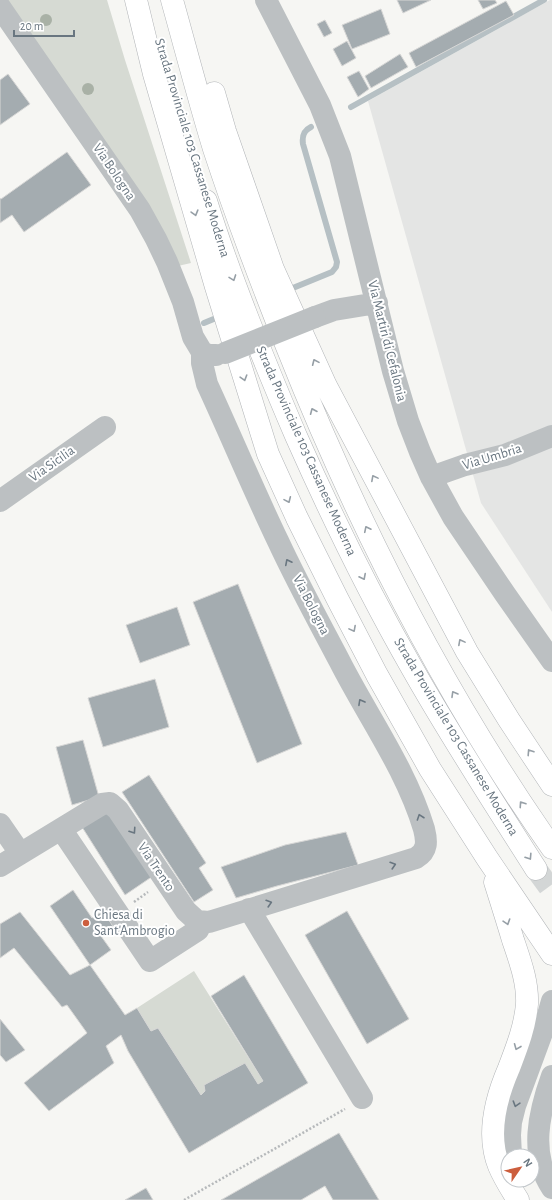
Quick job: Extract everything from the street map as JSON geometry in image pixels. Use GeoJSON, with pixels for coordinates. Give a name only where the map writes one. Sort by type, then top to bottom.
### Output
{"type":"FeatureCollection","features":[{"type":"Feature","properties":{"kind":"highway"},"geometry":{"type":"LineString","coordinates":[[136,0],[154,74],[216,286],[268,454],[297,518],[377,675],[430,768],[487,858],[552,954]]}},
{"type":"Feature","properties":{"kind":"highway","name":"Strada Provinciale 103 Cassanese Moderna"},"geometry":{"type":"LineString","coordinates":[[147,0],[211,218],[238,294],[272,381],[313,475],[346,544],[411,667],[462,753],[536,869]]}},
{"type":"Feature","properties":{"kind":"highway","name":"Strada Provinciale 103 Cassanese Moderna"},"geometry":{"type":"LineString","coordinates":[[172,0],[214,149],[224,178],[258,273],[323,434],[363,521],[407,610],[432,656],[507,781],[552,848]]}},
{"type":"Feature","properties":{"kind":"highway"},"geometry":{"type":"LineString","coordinates":[[188,0],[225,131],[254,217],[273,269],[326,386],[467,652],[517,732],[552,784]]}},
{"type":"Feature","properties":{"kind":"highway"},"geometry":{"type":"LineString","coordinates":[[487,858],[521,963],[527,988],[527,1005],[522,1036],[499,1095],[494,1116],[492,1136],[499,1165],[518,1200]]}},
{"type":"Feature","properties":{"kind":"street","name":"Via Martiri di Cefalonia"},"geometry":{"type":"LineString","coordinates":[[266,0],[306,76],[332,132],[347,181],[393,371],[408,422],[431,477],[453,517],[552,661]]}},
{"type":"Feature","properties":{"kind":"street","name":"Via Bologna"},"geometry":{"type":"LineString","coordinates":[[0,7],[130,194],[167,262],[183,302],[193,337],[202,352],[202,363],[207,384],[278,542],[341,664],[405,781],[424,830],[426,846],[422,854],[416,858],[249,909]]}},
{"type":"Feature","properties":{"kind":"street"},"geometry":{"type":"LineString","coordinates":[[202,352],[209,355],[225,353],[334,310],[377,303]]}},
{"type":"Feature","properties":{"kind":"street","name":"Via Sicilia"},"geometry":{"type":"LineString","coordinates":[[0,501],[105,426]]}},
{"type":"Feature","properties":{"kind":"street","name":"Via Umbria"},"geometry":{"type":"LineString","coordinates":[[431,477],[465,465],[505,455],[552,436]]}},
{"type":"Feature","properties":{"kind":"street","name":"Via Trento"},"geometry":{"type":"LineString","coordinates":[[0,866],[102,804],[108,803],[114,805],[118,810],[186,912],[197,921],[202,922]]}},
{"type":"Feature","properties":{"kind":"street"},"geometry":{"type":"LineString","coordinates":[[0,824],[20,854]]}},
{"type":"Feature","properties":{"kind":"street"},"geometry":{"type":"LineString","coordinates":[[61,829],[150,962],[198,930],[202,922],[209,922],[249,909],[362,1098]]}},
{"type":"Feature","properties":{"kind":"street"},"geometry":{"type":"LineString","coordinates":[[511,1148],[511,1122],[515,1106],[546,1022],[552,1001]]}},
{"type":"Feature","properties":{"kind":"street"},"geometry":{"type":"LineString","coordinates":[[552,1076],[541,1115],[538,1147],[542,1168],[552,1188]]}},
{"type":"Feature","properties":{"kind":"street"},"geometry":{"type":"LineString","coordinates":[[520,1188],[524,1200]]}},
{"type":"Feature","properties":{"kind":"path"},"geometry":{"type":"LineString","coordinates":[[117,913],[150,891]]}},
{"type":"Feature","properties":{"kind":"path"},"geometry":{"type":"LineString","coordinates":[[184,1200],[362,1098]]}},
{"type":"Feature","properties":{"kind":"shaded area"},"geometry":{"type":"Polygon","coordinates":[[[0,0],[107,0],[191,263],[169,268],[0,0]]]}},
{"type":"Feature","properties":{"kind":"shaded area"},"geometry":{"type":"Polygon","coordinates":[[[552,0],[552,612],[481,503],[368,101],[552,0]]]}},
{"type":"Feature","properties":{"kind":"shaded area"},"geometry":{"type":"Polygon","coordinates":[[[194,971],[263,1081],[258,1084],[244,1064],[204,1085],[205,1091],[201,1095],[158,1028],[151,1031],[137,1008],[194,971]]]}},
{"type":"Feature","properties":{"kind":"building"},"geometry":{"type":"Polygon","coordinates":[[[397,0],[431,0],[403,13],[397,0]]]}},
{"type":"Feature","properties":{"kind":"building"},"geometry":{"type":"Polygon","coordinates":[[[478,0],[495,0],[497,3],[483,9],[478,0]]]}},
{"type":"Feature","properties":{"kind":"building"},"geometry":{"type":"Polygon","coordinates":[[[506,1],[514,15],[416,67],[409,53],[506,1]]]}},
{"type":"Feature","properties":{"kind":"building"},"geometry":{"type":"Polygon","coordinates":[[[381,9],[390,34],[352,49],[342,25],[381,9]]]}},
{"type":"Feature","properties":{"kind":"building"},"geometry":{"type":"Polygon","coordinates":[[[325,20],[332,33],[324,37],[317,24],[325,20]]]}},
{"type":"Feature","properties":{"kind":"building"},"geometry":{"type":"Polygon","coordinates":[[[347,41],[356,58],[342,66],[333,49],[347,41]]]}},
{"type":"Feature","properties":{"kind":"building"},"geometry":{"type":"Polygon","coordinates":[[[400,54],[408,67],[371,88],[365,76],[400,54]]]}},
{"type":"Feature","properties":{"kind":"building"},"geometry":{"type":"Polygon","coordinates":[[[359,71],[369,89],[358,97],[347,77],[359,71]]]}},
{"type":"Feature","properties":{"kind":"building"},"geometry":{"type":"Polygon","coordinates":[[[8,74],[30,104],[0,125],[0,80],[8,74]]]}},
{"type":"Feature","properties":{"kind":"building"},"geometry":{"type":"Polygon","coordinates":[[[67,152],[91,185],[24,232],[12,215],[0,223],[0,198],[1,199],[67,152]]]}},
{"type":"Feature","properties":{"kind":"building"},"geometry":{"type":"Polygon","coordinates":[[[238,584],[302,744],[257,763],[193,602],[238,584]]]}},
{"type":"Feature","properties":{"kind":"building"},"geometry":{"type":"Polygon","coordinates":[[[177,607],[190,645],[140,663],[126,625],[177,607]]]}},
{"type":"Feature","properties":{"kind":"building"},"geometry":{"type":"Polygon","coordinates":[[[155,679],[169,727],[103,747],[88,698],[155,679]]]}},
{"type":"Feature","properties":{"kind":"building"},"geometry":{"type":"Polygon","coordinates":[[[83,740],[99,797],[72,805],[56,747],[83,740]]]}},
{"type":"Feature","properties":{"kind":"building"},"geometry":{"type":"Polygon","coordinates":[[[149,775],[206,863],[199,868],[213,890],[194,902],[122,792],[149,775]]]}},
{"type":"Feature","properties":{"kind":"building"},"geometry":{"type":"Polygon","coordinates":[[[110,811],[153,876],[125,895],[82,827],[110,811]]]}},
{"type":"Feature","properties":{"kind":"building"},"geometry":{"type":"Polygon","coordinates":[[[346,832],[358,865],[236,898],[221,867],[285,845],[346,832]]]}},
{"type":"Feature","properties":{"kind":"building","name":"Chiesa di Sant'Ambrogio"},"geometry":{"type":"Polygon","coordinates":[[[73,890],[92,918],[103,911],[114,928],[101,936],[111,950],[90,965],[50,906],[73,890]]]}},
{"type":"Feature","properties":{"kind":"building"},"geometry":{"type":"Polygon","coordinates":[[[347,911],[409,1019],[367,1044],[305,935],[347,911]]]}},
{"type":"Feature","properties":{"kind":"building"},"geometry":{"type":"Polygon","coordinates":[[[20,912],[70,975],[90,965],[125,1015],[137,1008],[151,1031],[158,1028],[201,1095],[205,1091],[204,1085],[245,1063],[258,1084],[263,1081],[211,996],[244,975],[308,1083],[189,1153],[128,1051],[121,1035],[106,1046],[114,1063],[49,1111],[24,1083],[87,1033],[67,1005],[62,1007],[14,948],[0,958],[0,924],[20,912]]]}},
{"type":"Feature","properties":{"kind":"building"},"geometry":{"type":"Polygon","coordinates":[[[0,1019],[25,1050],[6,1062],[0,1055],[0,1019]]]}},
{"type":"Feature","properties":{"kind":"building"},"geometry":{"type":"Polygon","coordinates":[[[339,1133],[379,1200],[333,1200],[325,1186],[301,1200],[221,1200],[339,1133]]]}},
{"type":"Feature","properties":{"kind":"building"},"geometry":{"type":"Polygon","coordinates":[[[146,1188],[153,1200],[125,1200],[146,1188]]]}},
{"type":"Feature","properties":{"kind":"waterway"},"geometry":{"type":"LineString","coordinates":[[351,107],[544,0]]}},
{"type":"Feature","properties":{"kind":"waterway"},"geometry":{"type":"LineString","coordinates":[[288,290],[332,272],[336,267],[337,262],[303,144],[304,134],[306,130],[311,127]]}},
{"type":"Feature","properties":{"kind":"waterway"},"geometry":{"type":"LineString","coordinates":[[204,323],[221,316]]}},
{"type":"Feature","properties":{"kind":"tunnel"},"geometry":{"type":"LineString","coordinates":[[536,869],[552,891]]}},
{"type":"Feature","properties":{"kind":"place","name":"Chiesa di Sant'Ambrogio"},"geometry":{"type":"Point","coordinates":[86,923]}}]}
